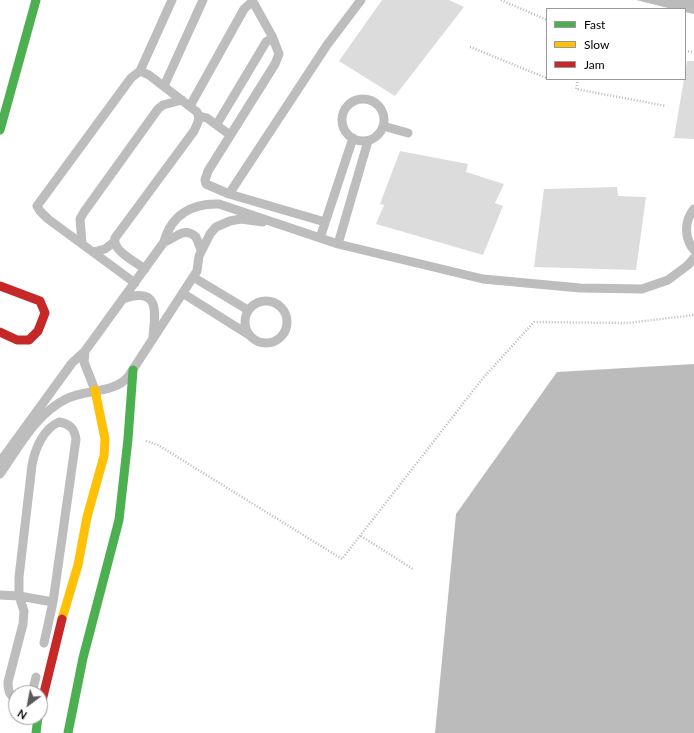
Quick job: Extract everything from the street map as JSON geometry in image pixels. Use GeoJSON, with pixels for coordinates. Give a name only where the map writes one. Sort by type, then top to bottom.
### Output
{"type":"FeatureCollection","features":[{"type":"Feature","properties":{"kind":"street"},"geometry":{"type":"LineString","coordinates":[[0,130],[36,0]]}},
{"type":"Feature","properties":{"kind":"street"},"geometry":{"type":"LineString","coordinates":[[0,286],[40,301],[45,313],[41,326],[30,341],[24,342],[15,340],[0,332]]}},
{"type":"Feature","properties":{"kind":"street"},"geometry":{"type":"LineString","coordinates":[[68,733],[83,658],[119,520],[128,439],[133,370]]}},
{"type":"Feature","properties":{"kind":"street"},"geometry":{"type":"LineString","coordinates":[[45,685],[56,639],[78,565],[87,517],[104,456],[101,413],[95,390]]}},
{"type":"Feature","properties":{"kind":"lane"},"geometry":{"type":"LineString","coordinates":[[135,283],[48,219],[37,206],[131,78],[140,71],[172,0]]}},
{"type":"Feature","properties":{"kind":"lane"},"geometry":{"type":"LineString","coordinates":[[164,86],[203,0]]}},
{"type":"Feature","properties":{"kind":"lane"},"geometry":{"type":"LineString","coordinates":[[186,103],[244,9],[252,0],[273,38],[279,54],[230,135],[205,180],[206,184],[229,194],[325,222]]}},
{"type":"Feature","properties":{"kind":"lane"},"geometry":{"type":"LineString","coordinates":[[229,194],[327,45],[361,0]]}},
{"type":"Feature","properties":{"kind":"lane"},"geometry":{"type":"LineString","coordinates":[[217,124],[266,42],[273,38]]}},
{"type":"Feature","properties":{"kind":"lane"},"geometry":{"type":"LineString","coordinates":[[140,71],[149,75],[164,86],[186,103],[199,116],[207,118],[217,124],[230,135]]}},
{"type":"Feature","properties":{"kind":"lane"},"geometry":{"type":"LineString","coordinates":[[358,99],[368,99],[377,104],[382,112],[383,126],[377,136],[368,140],[358,141],[352,138],[345,132],[341,122],[343,112],[349,104],[358,99]]}},
{"type":"Feature","properties":{"kind":"lane"},"geometry":{"type":"LineString","coordinates":[[82,243],[80,219],[158,109],[163,105],[186,103]]}},
{"type":"Feature","properties":{"kind":"lane"},"geometry":{"type":"LineString","coordinates":[[94,252],[105,249],[114,242],[194,131],[199,121],[199,116]]}},
{"type":"Feature","properties":{"kind":"lane"},"geometry":{"type":"LineString","coordinates":[[383,126],[408,133]]}},
{"type":"Feature","properties":{"kind":"lane"},"geometry":{"type":"LineString","coordinates":[[320,238],[352,138]]}},
{"type":"Feature","properties":{"kind":"lane"},"geometry":{"type":"LineString","coordinates":[[338,244],[368,140]]}},
{"type":"Feature","properties":{"kind":"lane"},"geometry":{"type":"LineString","coordinates":[[0,462],[72,363],[86,351],[164,242],[166,234],[184,211],[198,205],[219,204],[338,244],[483,279],[580,288],[642,289],[668,280],[688,265],[694,258]]}},
{"type":"Feature","properties":{"kind":"lane"},"geometry":{"type":"LineString","coordinates":[[694,210],[688,220],[686,229],[687,238],[694,250]]}},
{"type":"Feature","properties":{"kind":"lane"},"geometry":{"type":"LineString","coordinates":[[0,474],[47,411],[67,399],[123,383],[184,294],[197,271],[201,250],[210,234],[223,223],[241,219],[273,223]]}},
{"type":"Feature","properties":{"kind":"lane"},"geometry":{"type":"LineString","coordinates":[[164,242],[172,239],[176,234],[187,232],[196,237],[201,250]]}},
{"type":"Feature","properties":{"kind":"lane"},"geometry":{"type":"LineString","coordinates":[[114,242],[120,251],[145,269]]}},
{"type":"Feature","properties":{"kind":"lane"},"geometry":{"type":"LineString","coordinates":[[193,277],[248,310]]}},
{"type":"Feature","properties":{"kind":"lane"},"geometry":{"type":"LineString","coordinates":[[184,294],[260,342],[273,342],[284,334],[288,322],[283,309],[272,302],[259,302],[248,310],[245,322],[249,335]]}},
{"type":"Feature","properties":{"kind":"lane"},"geometry":{"type":"LineString","coordinates":[[123,299],[134,295],[141,295],[152,302],[156,310],[153,338]]}},
{"type":"Feature","properties":{"kind":"lane"},"geometry":{"type":"LineString","coordinates":[[86,351],[84,362],[95,390]]}},
{"type":"Feature","properties":{"kind":"lane"},"geometry":{"type":"LineString","coordinates":[[8,685],[23,624],[24,611],[19,596],[19,577],[33,456],[42,438],[49,429],[59,422],[71,426],[75,432],[76,439],[53,602],[42,655]]}},
{"type":"Feature","properties":{"kind":"lane"},"geometry":{"type":"LineString","coordinates":[[0,595],[19,596],[53,602]]}},
{"type":"Feature","properties":{"kind":"lane"},"geometry":{"type":"LineString","coordinates":[[34,685],[38,670]]}},
{"type":"Feature","properties":{"kind":"path"},"geometry":{"type":"LineString","coordinates":[[501,0],[546,20]]}},
{"type":"Feature","properties":{"kind":"path"},"geometry":{"type":"LineString","coordinates":[[470,47],[546,78]]}},
{"type":"Feature","properties":{"kind":"path"},"geometry":{"type":"LineString","coordinates":[[578,80],[576,89],[666,106]]}},
{"type":"Feature","properties":{"kind":"path"},"geometry":{"type":"LineString","coordinates":[[152,442],[342,559],[483,378],[534,322],[628,323],[694,315]]}},
{"type":"Feature","properties":{"kind":"path"},"geometry":{"type":"LineString","coordinates":[[361,536],[414,569]]}},
{"type":"Feature","properties":{"kind":"shaded area"},"geometry":{"type":"Polygon","coordinates":[[[636,0],[694,0],[694,14],[686,12],[686,8],[668,8],[636,0]]]}},
{"type":"Feature","properties":{"kind":"shaded area"},"geometry":{"type":"Polygon","coordinates":[[[694,364],[694,733],[435,733],[456,514],[557,372],[694,364]]]}},
{"type":"Feature","properties":{"kind":"building"},"geometry":{"type":"Polygon","coordinates":[[[382,0],[449,0],[464,7],[395,96],[339,61],[382,0]]]}},
{"type":"Feature","properties":{"kind":"building"},"geometry":{"type":"Polygon","coordinates":[[[687,61],[694,61],[694,139],[674,138],[684,80],[686,80],[687,61]]]}},
{"type":"Feature","properties":{"kind":"building"},"geometry":{"type":"Polygon","coordinates":[[[400,151],[468,164],[466,172],[504,184],[495,203],[503,206],[483,255],[376,224],[384,205],[380,204],[400,151]]]}},
{"type":"Feature","properties":{"kind":"building"},"geometry":{"type":"Polygon","coordinates":[[[617,187],[618,196],[646,197],[636,270],[534,267],[544,189],[617,187]]]}},
{"type":"Feature","properties":{"kind":"traffic: fast"},"geometry":{"type":"LineString","coordinates":[[0,130],[36,0]]}},
{"type":"Feature","properties":{"kind":"traffic: fast"},"geometry":{"type":"LineString","coordinates":[[68,733],[83,658],[119,520],[128,439],[133,370]]}},
{"type":"Feature","properties":{"kind":"traffic: fast"},"geometry":{"type":"LineString","coordinates":[[36,733],[37,725]]}},
{"type":"Feature","properties":{"kind":"traffic: slow"},"geometry":{"type":"LineString","coordinates":[[62,619],[78,565],[87,517],[104,456],[105,439],[95,390]]}},
{"type":"Feature","properties":{"kind":"traffic: jam"},"geometry":{"type":"LineString","coordinates":[[0,286],[40,301],[45,313],[38,331],[29,340],[17,340],[0,332]]}},
{"type":"Feature","properties":{"kind":"traffic: jam"},"geometry":{"type":"LineString","coordinates":[[46,685],[62,619]]}}]}
